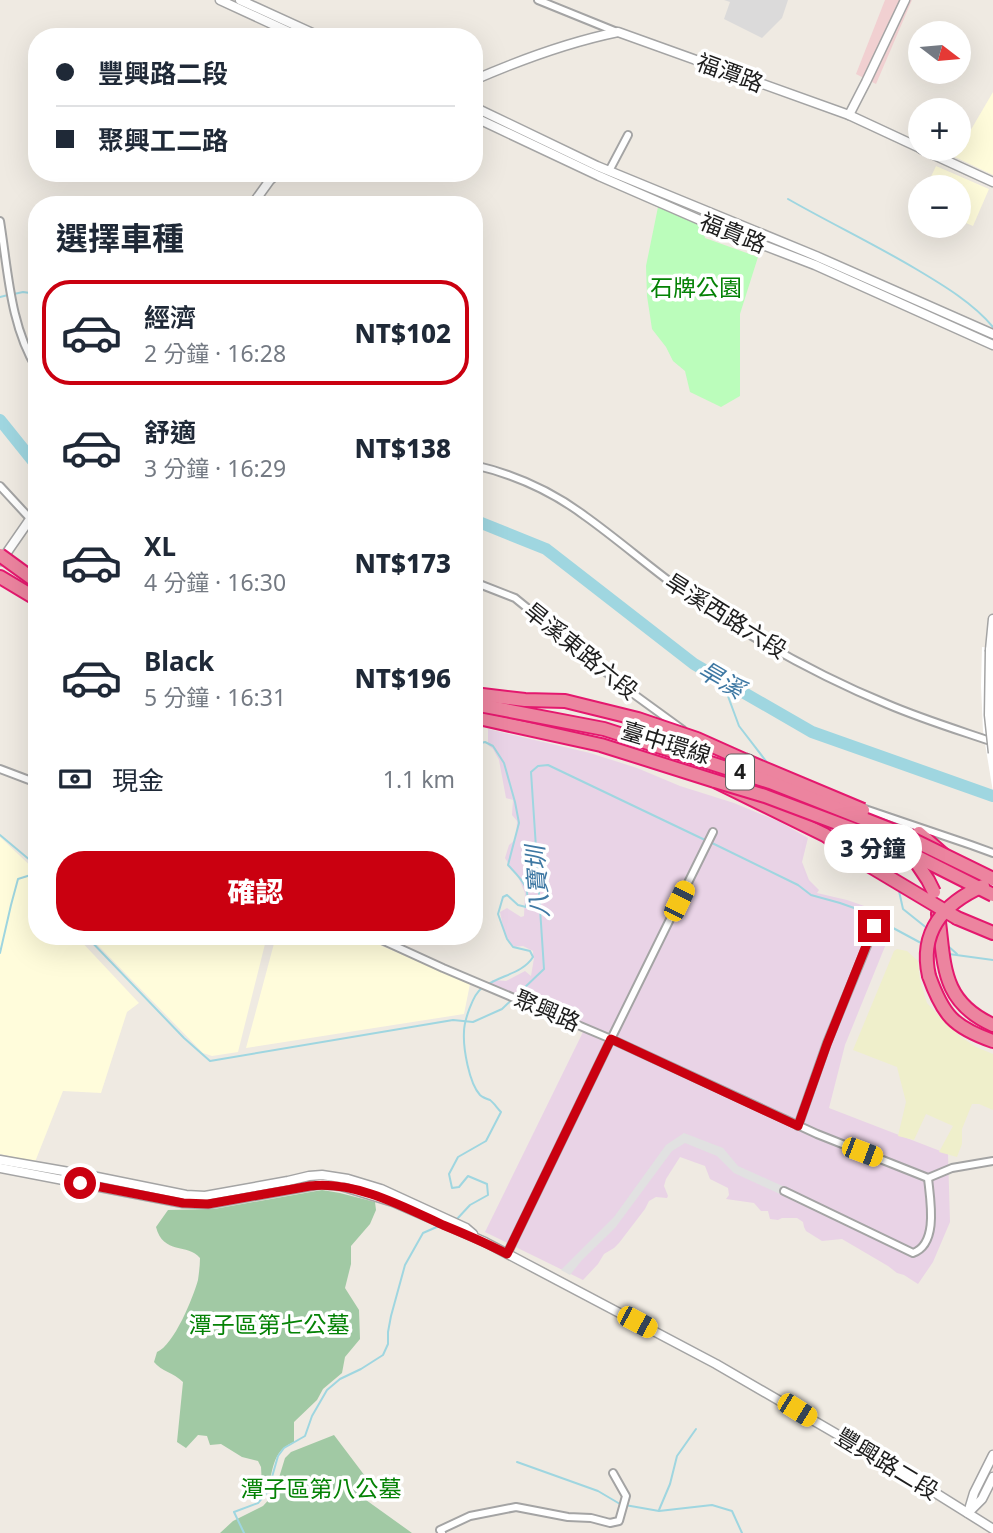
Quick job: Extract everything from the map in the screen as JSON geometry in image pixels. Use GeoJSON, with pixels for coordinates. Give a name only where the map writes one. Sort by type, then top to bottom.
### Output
{"type":"FeatureCollection","features":[{"type":"Feature","properties":{"kind":"highway"},"geometry":{"type":"LineString","coordinates":[[0,555],[28,575]]}},
{"type":"Feature","properties":{"kind":"highway"},"geometry":{"type":"LineString","coordinates":[[0,577],[28,593]]}},
{"type":"Feature","properties":{"kind":"highway"},"geometry":{"type":"LineString","coordinates":[[483,695],[565,701],[620,713],[697,738],[754,765],[919,833],[993,902]]}},
{"type":"Feature","properties":{"kind":"highway","name":"臺中環線"},"geometry":{"type":"LineString","coordinates":[[483,706],[604,729],[770,782],[897,832],[993,881]]}},
{"type":"Feature","properties":{"kind":"highway","name":"臺中環線"},"geometry":{"type":"LineString","coordinates":[[483,719],[601,745],[765,796],[890,843],[993,895]]}},
{"type":"Feature","properties":{"kind":"highway"},"geometry":{"type":"LineString","coordinates":[[715,781],[825,835],[911,892],[957,918],[993,933]]}},
{"type":"Feature","properties":{"kind":"highway"},"geometry":{"type":"LineString","coordinates":[[830,796],[912,857],[929,880],[934,892],[948,980],[965,1007],[993,1026]]}},
{"type":"Feature","properties":{"kind":"highway"},"geometry":{"type":"LineString","coordinates":[[993,881],[960,897],[947,908],[936,923],[926,952],[929,976],[938,1000],[966,1031],[993,1041]]}},
{"type":"Feature","properties":{"kind":"street"},"geometry":{"type":"LineString","coordinates":[[220,0],[281,28]]}},
{"type":"Feature","properties":{"kind":"street"},"geometry":{"type":"LineString","coordinates":[[240,0],[301,28]]}},
{"type":"Feature","properties":{"kind":"street","name":"福潭路"},"geometry":{"type":"LineString","coordinates":[[538,0],[618,33],[849,115],[908,142]]}},
{"type":"Feature","properties":{"kind":"street"},"geometry":{"type":"LineString","coordinates":[[849,115],[905,0]]}},
{"type":"Feature","properties":{"kind":"street"},"geometry":{"type":"LineString","coordinates":[[483,77],[593,37],[618,33]]}},
{"type":"Feature","properties":{"kind":"street","name":"福貴路"},"geometry":{"type":"LineString","coordinates":[[483,111],[609,171],[816,256],[993,334]]}},
{"type":"Feature","properties":{"kind":"street","name":"福貴路"},"geometry":{"type":"LineString","coordinates":[[483,121],[716,227],[815,265],[993,345]]}},
{"type":"Feature","properties":{"kind":"street"},"geometry":{"type":"LineString","coordinates":[[609,171],[628,135]]}},
{"type":"Feature","properties":{"kind":"street","name":"福潭路"},"geometry":{"type":"LineString","coordinates":[[948,161],[993,183]]}},
{"type":"Feature","properties":{"kind":"street"},"geometry":{"type":"LineString","coordinates":[[258,196],[270,182]]}},
{"type":"Feature","properties":{"kind":"street"},"geometry":{"type":"LineString","coordinates":[[0,221],[15,314],[28,352]]}},
{"type":"Feature","properties":{"kind":"street","name":"旱溪西路六段"},"geometry":{"type":"LineString","coordinates":[[483,467],[520,480],[559,499],[584,515],[682,591],[749,635],[887,704],[993,741]]}},
{"type":"Feature","properties":{"kind":"street"},"geometry":{"type":"LineString","coordinates":[[0,486],[28,518]]}},
{"type":"Feature","properties":{"kind":"street"},"geometry":{"type":"LineString","coordinates":[[0,562],[28,520]]}},
{"type":"Feature","properties":{"kind":"street","name":"旱溪東路六段"},"geometry":{"type":"LineString","coordinates":[[483,586],[515,598],[628,690],[686,732],[725,753],[793,785],[993,853]]}},
{"type":"Feature","properties":{"kind":"street"},"geometry":{"type":"LineString","coordinates":[[993,619],[988,690],[993,752]]}},
{"type":"Feature","properties":{"kind":"street"},"geometry":{"type":"LineString","coordinates":[[0,769],[28,780]]}},
{"type":"Feature","properties":{"kind":"street"},"geometry":{"type":"LineString","coordinates":[[507,1254],[713,832]]}},
{"type":"Feature","properties":{"kind":"street"},"geometry":{"type":"LineString","coordinates":[[798,1126],[874,926]]}},
{"type":"Feature","properties":{"kind":"street","name":"聚興路"},"geometry":{"type":"LineString","coordinates":[[393,945],[611,1039],[798,1126],[928,1178]]}},
{"type":"Feature","properties":{"kind":"street","name":"豐興路二段"},"geometry":{"type":"LineString","coordinates":[[0,1160],[186,1195],[205,1196],[322,1175],[348,1179],[381,1189],[556,1278],[716,1364],[993,1529]]}},
{"type":"Feature","properties":{"kind":"street"},"geometry":{"type":"LineString","coordinates":[[784,1191],[913,1252],[922,1248],[928,1238],[931,1208],[928,1178],[952,1168],[993,1161]]}},
{"type":"Feature","properties":{"kind":"street","name":"豐興路二段"},"geometry":{"type":"LineString","coordinates":[[0,1168],[183,1203],[208,1204],[321,1185],[341,1186],[447,1223]]}},
{"type":"Feature","properties":{"kind":"street"},"geometry":{"type":"LineString","coordinates":[[968,1513],[974,1493],[993,1455]]}},
{"type":"Feature","properties":{"kind":"street"},"geometry":{"type":"LineString","coordinates":[[442,1533],[440,1530],[470,1516],[516,1507],[610,1523],[619,1521],[626,1496],[613,1473]]}},
{"type":"Feature","properties":{"kind":"street"},"geometry":{"type":"LineString","coordinates":[[968,1513],[982,1499],[993,1477]]}},
{"type":"Feature","properties":{"kind":"shaded area"},"geometry":{"type":"Polygon","coordinates":[[[724,0],[788,0],[782,18],[762,38],[724,19],[730,2],[724,0]]]}},
{"type":"Feature","properties":{"kind":"shaded area"},"geometry":{"type":"Polygon","coordinates":[[[885,0],[912,0],[876,84],[856,74],[885,0]]]}},
{"type":"Feature","properties":{"kind":"shaded area"},"geometry":{"type":"Polygon","coordinates":[[[993,92],[993,175],[963,161],[971,161],[971,130],[993,92]]]}},
{"type":"Feature","properties":{"kind":"shaded area"},"geometry":{"type":"Polygon","coordinates":[[[936,166],[957,175],[932,175],[936,166]]]}},
{"type":"Feature","properties":{"kind":"shaded area"},"geometry":{"type":"Polygon","coordinates":[[[971,181],[989,189],[973,226],[971,225],[971,181]]]}},
{"type":"Feature","properties":{"kind":"shaded area"},"geometry":{"type":"Polygon","coordinates":[[[488,729],[590,753],[734,803],[780,822],[808,838],[802,862],[809,880],[819,890],[817,893],[870,908],[870,916],[880,925],[881,930],[890,934],[845,1045],[829,1108],[948,1154],[950,1222],[933,1262],[918,1284],[842,1239],[822,1241],[806,1231],[803,1222],[797,1218],[770,1219],[768,1211],[761,1211],[754,1203],[726,1199],[729,1195],[728,1188],[710,1179],[705,1166],[680,1157],[666,1179],[664,1186],[667,1198],[656,1197],[649,1201],[619,1243],[604,1254],[583,1280],[485,1232],[583,1032],[490,988],[492,980],[506,981],[525,971],[531,976],[534,958],[533,951],[523,946],[513,947],[505,936],[500,912],[507,908],[521,917],[524,916],[525,893],[517,874],[505,858],[509,845],[516,839],[517,821],[512,815],[513,800],[506,798],[499,760],[488,745],[488,729]]]}},
{"type":"Feature","properties":{"kind":"shaded area"},"geometry":{"type":"Polygon","coordinates":[[[0,837],[28,863],[28,945],[85,945],[139,1003],[127,1012],[101,1093],[63,1091],[35,1162],[0,1154],[0,837]]]}},
{"type":"Feature","properties":{"kind":"shaded area"},"geometry":{"type":"Polygon","coordinates":[[[98,945],[265,945],[238,1052],[212,1056],[203,1053],[98,945]]]}},
{"type":"Feature","properties":{"kind":"shaded area"},"geometry":{"type":"Polygon","coordinates":[[[274,945],[380,945],[470,984],[464,1014],[246,1048],[274,945]]]}},
{"type":"Feature","properties":{"kind":"shaded area"},"geometry":{"type":"Polygon","coordinates":[[[684,1133],[723,1148],[738,1166],[787,1188],[782,1195],[734,1173],[717,1156],[685,1143],[672,1151],[615,1228],[570,1275],[561,1270],[614,1217],[666,1145],[684,1133]]]}},
{"type":"Feature","properties":{"kind":"green space","name":"石牌公園"},"geometry":{"type":"Polygon","coordinates":[[[658,207],[702,226],[705,238],[758,257],[740,314],[740,396],[721,407],[690,392],[685,371],[673,361],[652,329],[646,266],[658,207]]]}},
{"type":"Feature","properties":{"kind":"green space"},"geometry":{"type":"Polygon","coordinates":[[[897,949],[907,951],[918,961],[927,1003],[961,1037],[993,1054],[993,1110],[972,1104],[962,1129],[962,1144],[957,1157],[939,1152],[953,1126],[926,1114],[914,1140],[898,1136],[906,1102],[897,1067],[853,1050],[897,949]]]}},
{"type":"Feature","properties":{"kind":"green space","name":"潭子區第七公墓"},"geometry":{"type":"Polygon","coordinates":[[[322,1190],[375,1202],[376,1210],[370,1224],[351,1246],[351,1264],[345,1288],[359,1310],[360,1339],[345,1357],[342,1373],[323,1389],[317,1400],[294,1422],[294,1442],[278,1454],[268,1487],[262,1485],[258,1461],[242,1457],[221,1444],[210,1445],[207,1436],[198,1435],[186,1448],[177,1442],[183,1382],[154,1362],[157,1352],[170,1340],[187,1309],[198,1280],[200,1258],[164,1242],[156,1227],[168,1210],[214,1209],[322,1190]]]}},
{"type":"Feature","properties":{"kind":"green space","name":"潭子區第八公墓"},"geometry":{"type":"Polygon","coordinates":[[[334,1435],[368,1480],[364,1489],[366,1500],[412,1533],[220,1533],[233,1521],[263,1506],[274,1494],[285,1458],[291,1452],[334,1435]]]}},
{"type":"Feature","properties":{"kind":"pier"},"geometry":{"type":"Polygon","coordinates":[[[982,647],[993,648],[993,792],[983,731],[982,647]]]}},
{"type":"Feature","properties":{"kind":"waterway"},"geometry":{"type":"LineString","coordinates":[[788,199],[937,281],[967,302],[993,327]]}},
{"type":"Feature","properties":{"kind":"waterway"},"geometry":{"type":"LineString","coordinates":[[14,294],[28,293]]}},
{"type":"Feature","properties":{"kind":"waterway"},"geometry":{"type":"LineString","coordinates":[[0,297],[8,295]]}},
{"type":"Feature","properties":{"kind":"waterway","name":"旱溪"},"geometry":{"type":"LineString","coordinates":[[0,420],[28,455]]}},
{"type":"Feature","properties":{"kind":"waterway","name":"旱溪"},"geometry":{"type":"LineString","coordinates":[[483,524],[546,549],[694,664],[812,732],[993,796]]}},
{"type":"Feature","properties":{"kind":"waterway"},"geometry":{"type":"LineString","coordinates":[[722,680],[739,726],[769,765]]}},
{"type":"Feature","properties":{"kind":"waterway"},"geometry":{"type":"LineString","coordinates":[[483,743],[493,746],[504,763],[519,823],[508,865],[524,884],[527,894],[526,907],[518,905],[507,895],[503,897],[498,914],[507,939],[513,947],[530,951],[533,957],[518,970],[487,985]]}},
{"type":"Feature","properties":{"kind":"waterway","name":"八寶圳"},"geometry":{"type":"LineString","coordinates":[[95,945],[184,1038],[210,1061],[453,1020],[473,1022],[502,1009],[544,969],[531,772],[538,766],[548,765],[705,840]]}},
{"type":"Feature","properties":{"kind":"waterway"},"geometry":{"type":"LineString","coordinates":[[821,823],[833,833]]}},
{"type":"Feature","properties":{"kind":"waterway","name":"八寶圳"},"geometry":{"type":"LineString","coordinates":[[0,835],[28,858]]}},
{"type":"Feature","properties":{"kind":"waterway"},"geometry":{"type":"LineString","coordinates":[[843,841],[886,860],[893,872]]}},
{"type":"Feature","properties":{"kind":"waterway","name":"八寶圳"},"geometry":{"type":"LineString","coordinates":[[710,842],[798,885],[811,895],[871,914],[921,943]]}},
{"type":"Feature","properties":{"kind":"waterway"},"geometry":{"type":"LineString","coordinates":[[0,953],[18,879],[28,876]]}},
{"type":"Feature","properties":{"kind":"waterway"},"geometry":{"type":"LineString","coordinates":[[899,891],[903,909],[928,929]]}},
{"type":"Feature","properties":{"kind":"waterway"},"geometry":{"type":"LineString","coordinates":[[948,946],[957,954]]}},
{"type":"Feature","properties":{"kind":"waterway","name":"八寶圳"},"geometry":{"type":"LineString","coordinates":[[949,954],[993,960]]}},
{"type":"Feature","properties":{"kind":"waterway"},"geometry":{"type":"LineString","coordinates":[[454,1220],[470,1205],[488,1195],[487,1184],[468,1176],[459,1187],[452,1188],[449,1174],[458,1157],[486,1141],[501,1112],[476,1090],[466,1056],[464,1027],[472,1002],[482,988]]}},
{"type":"Feature","properties":{"kind":"waterway"},"geometry":{"type":"LineString","coordinates":[[244,1533],[234,1512],[258,1503],[268,1491],[278,1456],[284,1448],[305,1436],[312,1416],[327,1390],[340,1379],[383,1355],[388,1344],[391,1316],[405,1265],[423,1233],[439,1226]]}},
{"type":"Feature","properties":{"kind":"waterway"},"geometry":{"type":"LineString","coordinates":[[659,1510],[670,1484],[677,1456],[696,1429]]}},
{"type":"Feature","properties":{"kind":"waterway"},"geometry":{"type":"LineString","coordinates":[[517,1462],[598,1491],[620,1504]]}},
{"type":"Feature","properties":{"kind":"waterway"},"geometry":{"type":"LineString","coordinates":[[625,1505],[659,1511],[712,1505],[732,1511],[742,1533]]}},
{"type":"Feature","properties":{"kind":"route"},"geometry":{"type":"LineString","coordinates":[[80,1183],[183,1203],[208,1204],[310,1186],[341,1186],[393,1202],[507,1254],[611,1039],[798,1126],[874,926]]}}]}
